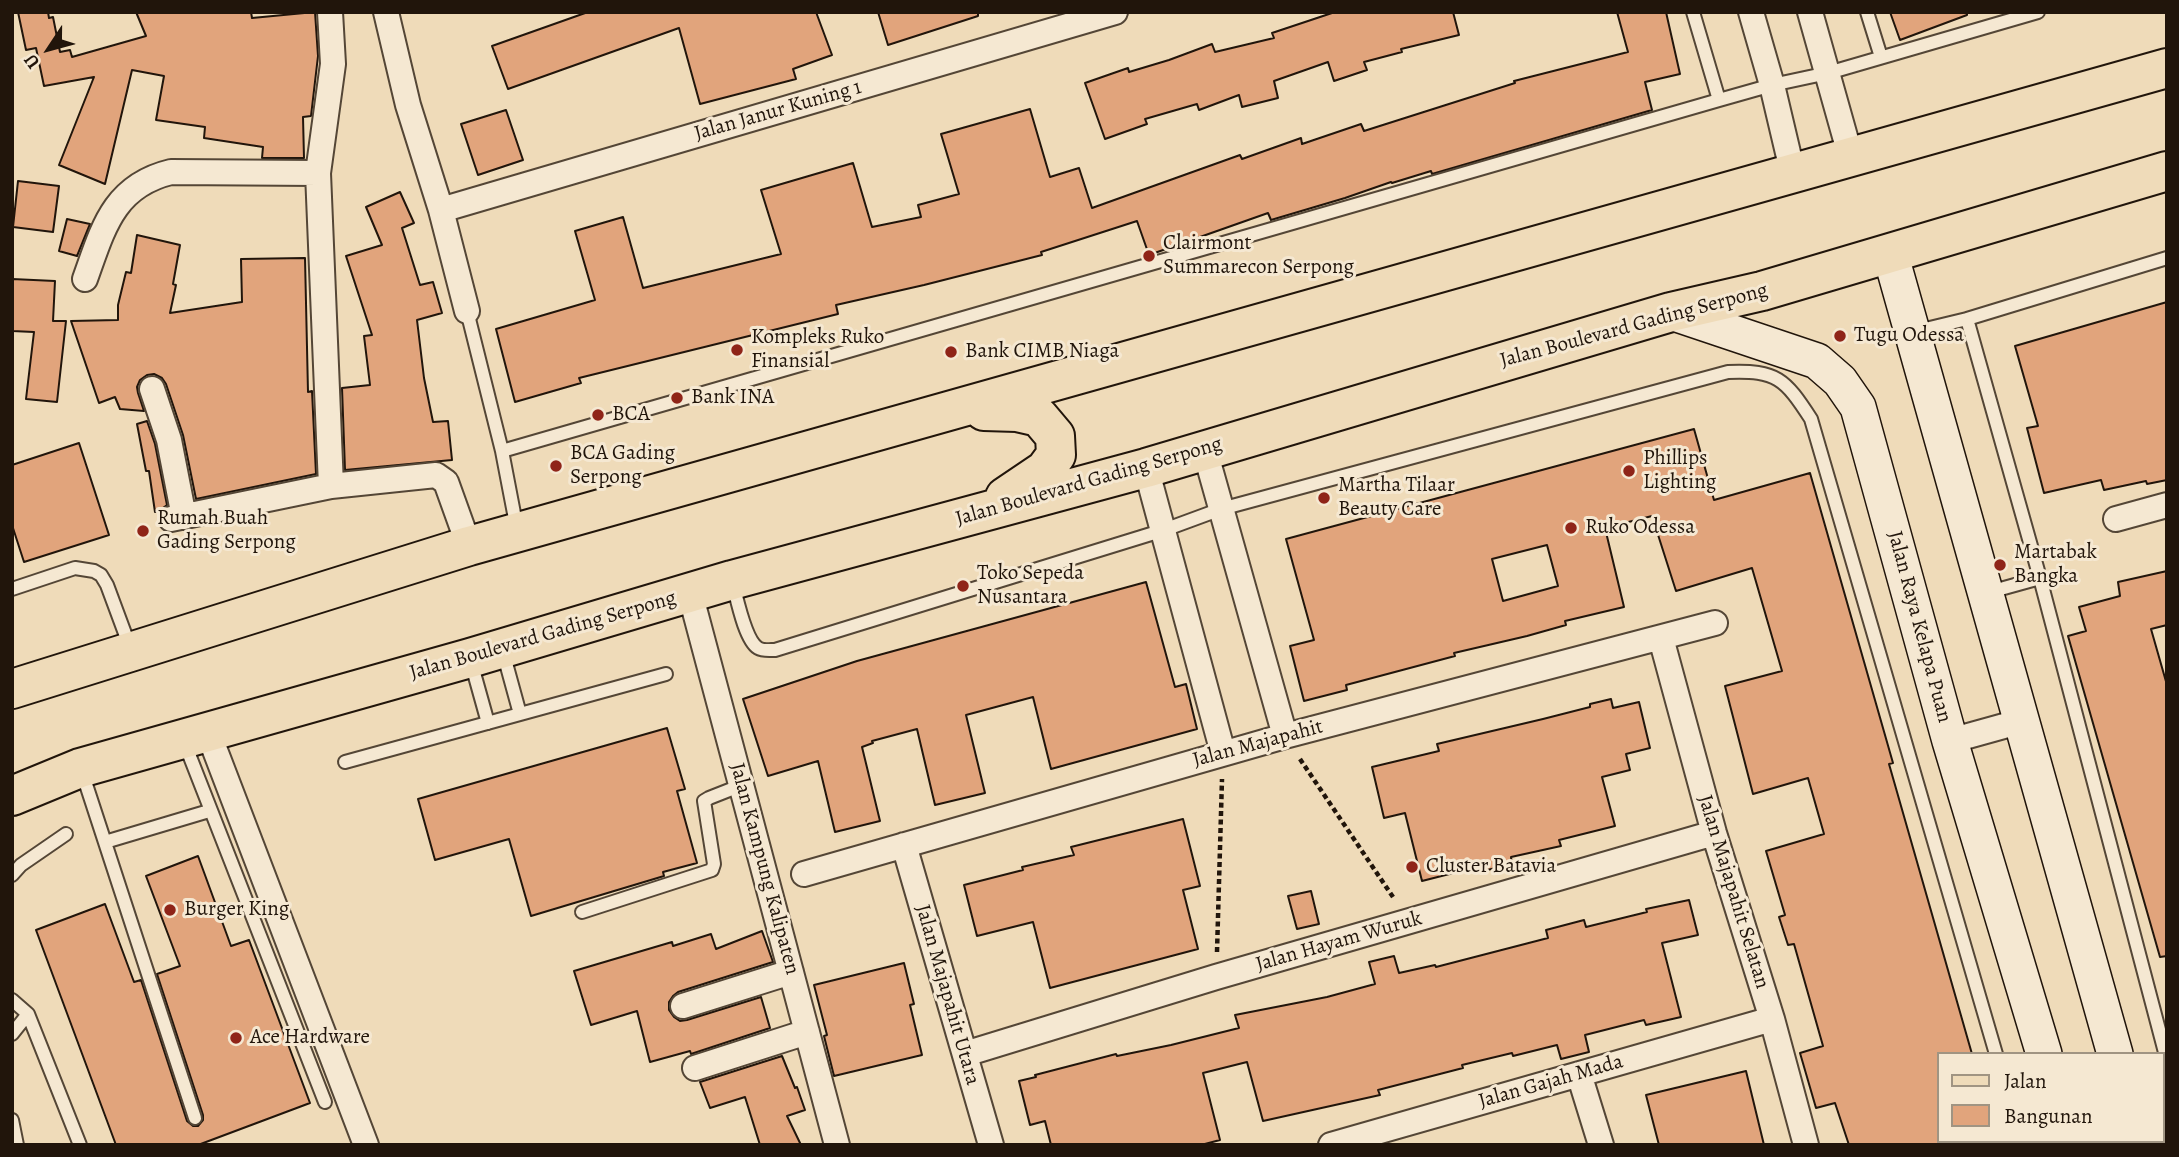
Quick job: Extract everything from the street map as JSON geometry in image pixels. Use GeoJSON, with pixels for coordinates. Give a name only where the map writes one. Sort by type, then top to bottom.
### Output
{"type":"FeatureCollection","features":[{"type":"Feature","properties":{"kind":"main road"},"geometry":{"type":"LineString","coordinates":[[12,689],[469,546],[2167,68]]}},
{"type":"Feature","properties":{"kind":"main road","name":"Jalan Boulevard Gading Serpong"},"geometry":{"type":"LineString","coordinates":[[12,796],[80,768],[486,654],[732,580],[1146,468],[1671,312],[1762,291],[2167,171]]}},
{"type":"Feature","properties":{"kind":"main road"},"geometry":{"type":"LineString","coordinates":[[954,410],[1017,412],[1039,417],[1055,436],[1056,455],[1045,470],[983,512]]}},
{"type":"Feature","properties":{"kind":"street"},"geometry":{"type":"LineString","coordinates":[[330,12],[333,65],[318,173],[331,486]]}},
{"type":"Feature","properties":{"kind":"street"},"geometry":{"type":"LineString","coordinates":[[386,12],[408,105],[441,210],[467,311]]}},
{"type":"Feature","properties":{"kind":"street","name":"Jalan Janur Kuning 1"},"geometry":{"type":"LineString","coordinates":[[441,210],[1115,12]]}},
{"type":"Feature","properties":{"kind":"street"},"geometry":{"type":"LineString","coordinates":[[1751,12],[1793,174]]}},
{"type":"Feature","properties":{"kind":"street"},"geometry":{"type":"LineString","coordinates":[[1810,12],[1850,158]]}},
{"type":"Feature","properties":{"kind":"street"},"geometry":{"type":"LineString","coordinates":[[85,279],[107,220],[132,190],[156,175],[171,172],[318,173]]}},
{"type":"Feature","properties":{"kind":"street"},"geometry":{"type":"LineString","coordinates":[[1890,253],[2114,1052]]}},
{"type":"Feature","properties":{"kind":"street","name":"Jalan Raya Kelapa Puan"},"geometry":{"type":"LineString","coordinates":[[1671,312],[1817,361],[1840,381],[1858,407],[1950,741],[2043,1052]]}},
{"type":"Feature","properties":{"kind":"street"},"geometry":{"type":"LineString","coordinates":[[152,389],[169,440],[178,518],[331,486],[436,475],[446,482],[469,546]]}},
{"type":"Feature","properties":{"kind":"street"},"geometry":{"type":"LineString","coordinates":[[1205,451],[1284,736]]}},
{"type":"Feature","properties":{"kind":"street"},"geometry":{"type":"LineString","coordinates":[[1146,468],[1223,753]]}},
{"type":"Feature","properties":{"kind":"street"},"geometry":{"type":"LineString","coordinates":[[2116,519],[2167,505]]}},
{"type":"Feature","properties":{"kind":"street","name":"Jalan Kampung Kalipaten"},"geometry":{"type":"LineString","coordinates":[[690,593],[837,1145]]}},
{"type":"Feature","properties":{"kind":"street","name":"Jalan Majapahit"},"geometry":{"type":"LineString","coordinates":[[804,874],[1284,736],[1715,623]]}},
{"type":"Feature","properties":{"kind":"street","name":"Jalan Majapahit Selatan"},"geometry":{"type":"LineString","coordinates":[[1661,638],[1714,833],[1772,1019],[1806,1145]]}},
{"type":"Feature","properties":{"kind":"street"},"geometry":{"type":"LineString","coordinates":[[1950,741],[2022,722]]}},
{"type":"Feature","properties":{"kind":"street"},"geometry":{"type":"LineString","coordinates":[[195,736],[366,1145]]}},
{"type":"Feature","properties":{"kind":"street","name":"Jalan Hayam Wuruk"},"geometry":{"type":"LineString","coordinates":[[965,1054],[1216,977],[1714,833]]}},
{"type":"Feature","properties":{"kind":"street","name":"Jalan Majapahit Utara"},"geometry":{"type":"LineString","coordinates":[[904,845],[991,1145]]}},
{"type":"Feature","properties":{"kind":"street"},"geometry":{"type":"LineString","coordinates":[[683,1006],[791,972]]}},
{"type":"Feature","properties":{"kind":"street","name":"Jalan Gajah Mada"},"geometry":{"type":"LineString","coordinates":[[1331,1145],[1413,1134],[1580,1074],[1772,1019]]}},
{"type":"Feature","properties":{"kind":"street"},"geometry":{"type":"LineString","coordinates":[[695,1068],[807,1032]]}},
{"type":"Feature","properties":{"kind":"street"},"geometry":{"type":"LineString","coordinates":[[1580,1074],[1601,1145]]}},
{"type":"Feature","properties":{"kind":"lane"},"geometry":{"type":"LineString","coordinates":[[1693,12],[1719,100]]}},
{"type":"Feature","properties":{"kind":"lane"},"geometry":{"type":"LineString","coordinates":[[1867,12],[1881,57]]}},
{"type":"Feature","properties":{"kind":"lane"},"geometry":{"type":"LineString","coordinates":[[502,451],[1719,100],[1828,73],[2038,12]]}},
{"type":"Feature","properties":{"kind":"lane"},"geometry":{"type":"LineString","coordinates":[[1912,332],[2167,258]]}},
{"type":"Feature","properties":{"kind":"lane"},"geometry":{"type":"LineString","coordinates":[[467,311],[502,451],[518,533]]}},
{"type":"Feature","properties":{"kind":"lane"},"geometry":{"type":"LineString","coordinates":[[1967,318],[2040,578],[2165,1052]]}},
{"type":"Feature","properties":{"kind":"lane"},"geometry":{"type":"LineString","coordinates":[[732,580],[749,639],[756,647],[775,650],[1164,530],[1221,509],[1728,372],[1760,371],[1773,376],[1793,391],[1811,419],[1995,1052]]}},
{"type":"Feature","properties":{"kind":"lane"},"geometry":{"type":"LineString","coordinates":[[12,589],[75,568],[94,571],[107,585],[132,653]]}},
{"type":"Feature","properties":{"kind":"lane"},"geometry":{"type":"LineString","coordinates":[[1986,593],[2040,578]]}},
{"type":"Feature","properties":{"kind":"lane"},"geometry":{"type":"LineString","coordinates":[[486,654],[520,714]]}},
{"type":"Feature","properties":{"kind":"lane"},"geometry":{"type":"LineString","coordinates":[[486,654],[488,723]]}},
{"type":"Feature","properties":{"kind":"lane"},"geometry":{"type":"LineString","coordinates":[[345,762],[666,674]]}},
{"type":"Feature","properties":{"kind":"lane"},"geometry":{"type":"LineString","coordinates":[[195,736],[209,811],[324,1102]]}},
{"type":"Feature","properties":{"kind":"lane"},"geometry":{"type":"LineString","coordinates":[[80,768],[195,1118]]}},
{"type":"Feature","properties":{"kind":"lane"},"geometry":{"type":"LineString","coordinates":[[582,912],[712,870],[714,864],[704,801],[742,785]]}},
{"type":"Feature","properties":{"kind":"lane"},"geometry":{"type":"LineString","coordinates":[[105,842],[209,811]]}},
{"type":"Feature","properties":{"kind":"lane"},"geometry":{"type":"LineString","coordinates":[[12,875],[21,865],[66,834]]}},
{"type":"Feature","properties":{"kind":"lane"},"geometry":{"type":"LineString","coordinates":[[12,1000],[28,1014],[79,1145]]}},
{"type":"Feature","properties":{"kind":"lane"},"geometry":{"type":"LineString","coordinates":[[12,1034],[28,1014]]}},
{"type":"Feature","properties":{"kind":"lane"},"geometry":{"type":"LineString","coordinates":[[12,1120],[18,1145]]}},
{"type":"Feature","properties":{"kind":"path"},"geometry":{"type":"LineString","coordinates":[[1284,736],[1409,921]]}},
{"type":"Feature","properties":{"kind":"path"},"geometry":{"type":"LineString","coordinates":[[1216,977],[1223,753]]}},
{"type":"Feature","properties":{"kind":"building"},"geometry":{"type":"Polygon","coordinates":[[[18,12],[48,12],[49,18],[53,17],[60,52],[70,50],[72,57],[146,36],[136,12],[251,12],[252,18],[315,12],[318,56],[311,116],[303,117],[304,158],[262,158],[263,147],[204,138],[205,127],[156,120],[164,76],[132,70],[105,184],[59,165],[94,77],[44,86],[36,48],[26,50],[18,12]]]}},
{"type":"Feature","properties":{"kind":"building"},"geometry":{"type":"Polygon","coordinates":[[[588,12],[816,12],[832,55],[793,69],[796,79],[700,104],[679,28],[508,89],[492,46],[588,12]]]}},
{"type":"Feature","properties":{"kind":"building"},"geometry":{"type":"Polygon","coordinates":[[[878,12],[978,12],[978,16],[888,45],[878,12]]]}},
{"type":"Feature","properties":{"kind":"building"},"geometry":{"type":"Polygon","coordinates":[[[1335,12],[1453,12],[1459,35],[1401,49],[1402,52],[1364,62],[1367,70],[1334,81],[1328,62],[1274,81],[1278,98],[1242,107],[1239,95],[1199,110],[1197,104],[1145,119],[1147,124],[1105,139],[1085,83],[1128,68],[1129,72],[1169,60],[1212,44],[1215,52],[1274,38],[1272,33],[1335,12]]]}},
{"type":"Feature","properties":{"kind":"building"},"geometry":{"type":"Polygon","coordinates":[[[1617,12],[1666,12],[1680,74],[1645,82],[1652,110],[1432,174],[1431,171],[1391,182],[1271,220],[1268,213],[1149,255],[1137,221],[1041,252],[1042,255],[836,305],[838,314],[579,378],[581,383],[515,402],[496,329],[595,300],[575,231],[623,217],[643,288],[781,254],[761,190],[853,163],[872,227],[921,217],[918,205],[959,194],[941,134],[1030,109],[1050,177],[1079,168],[1092,208],[1240,155],[1242,159],[1301,138],[1302,144],[1361,124],[1364,131],[1515,83],[1514,81],[1628,52],[1617,12]]]}},
{"type":"Feature","properties":{"kind":"building"},"geometry":{"type":"Polygon","coordinates":[[[1890,12],[1967,12],[1967,15],[1900,40],[1890,12]]]}},
{"type":"Feature","properties":{"kind":"building"},"geometry":{"type":"Polygon","coordinates":[[[506,110],[523,160],[478,175],[461,124],[506,110]]]}},
{"type":"Feature","properties":{"kind":"building"},"geometry":{"type":"Polygon","coordinates":[[[18,181],[59,186],[53,232],[13,227],[18,181]]]}},
{"type":"Feature","properties":{"kind":"building"},"geometry":{"type":"Polygon","coordinates":[[[400,192],[414,223],[402,228],[420,285],[433,282],[442,313],[417,320],[433,422],[448,421],[452,460],[345,470],[342,388],[370,385],[364,336],[372,335],[346,256],[382,245],[366,207],[400,192]]]}},
{"type":"Feature","properties":{"kind":"building"},"geometry":{"type":"Polygon","coordinates":[[[67,219],[90,224],[77,256],[59,251],[67,219]]]}},
{"type":"Feature","properties":{"kind":"building"},"geometry":{"type":"Polygon","coordinates":[[[137,235],[180,245],[170,313],[242,302],[241,259],[305,258],[308,392],[312,391],[316,474],[196,499],[183,435],[162,378],[154,374],[140,380],[137,387],[144,411],[120,409],[115,397],[99,403],[71,321],[118,320],[118,305],[126,272],[131,273],[137,235]]]}},
{"type":"Feature","properties":{"kind":"building"},"geometry":{"type":"Polygon","coordinates":[[[12,279],[55,281],[53,321],[66,321],[57,402],[26,399],[34,332],[12,331],[12,279]]]}},
{"type":"Feature","properties":{"kind":"building"},"geometry":{"type":"Polygon","coordinates":[[[2167,302],[2167,480],[2147,484],[2146,481],[2104,490],[2101,480],[2044,493],[2027,428],[2038,426],[2015,346],[2167,302]]]}},
{"type":"Feature","properties":{"kind":"building"},"geometry":{"type":"Polygon","coordinates":[[[147,421],[155,444],[167,505],[155,512],[149,471],[146,471],[137,424],[147,421]]]}},
{"type":"Feature","properties":{"kind":"building"},"geometry":{"type":"Polygon","coordinates":[[[1694,429],[1714,500],[1810,473],[1971,1052],[1938,1052],[1939,1145],[1849,1145],[1835,1103],[1816,1108],[1800,1053],[1823,1046],[1794,944],[1788,945],[1779,917],[1785,915],[1766,851],[1824,834],[1808,778],[1753,794],[1725,686],[1782,671],[1752,568],[1676,591],[1652,516],[1605,528],[1624,607],[1565,621],[1566,625],[1527,636],[1454,653],[1455,656],[1346,685],[1347,690],[1304,701],[1290,646],[1314,640],[1286,539],[1694,429]],[[1547,545],[1492,559],[1503,601],[1558,586],[1547,545]]]}},
{"type":"Feature","properties":{"kind":"building"},"geometry":{"type":"Polygon","coordinates":[[[79,443],[109,535],[24,562],[12,525],[12,465],[79,443]]]}},
{"type":"Feature","properties":{"kind":"building"},"geometry":{"type":"Polygon","coordinates":[[[2167,571],[2167,625],[2151,629],[2167,685],[2167,956],[2160,957],[2068,636],[2086,631],[2079,607],[2120,596],[2118,582],[2167,571]]]}},
{"type":"Feature","properties":{"kind":"building"},"geometry":{"type":"Polygon","coordinates":[[[1146,582],[1175,687],[1186,684],[1197,729],[1051,769],[1033,697],[966,715],[985,793],[935,805],[917,729],[872,741],[873,743],[862,747],[880,821],[835,832],[818,761],[768,776],[743,699],[857,661],[1146,582]]]}},
{"type":"Feature","properties":{"kind":"building"},"geometry":{"type":"Polygon","coordinates":[[[1611,699],[1613,708],[1639,702],[1650,748],[1626,754],[1630,770],[1602,777],[1615,826],[1559,840],[1561,846],[1511,857],[1512,864],[1479,872],[1477,867],[1422,881],[1405,813],[1384,818],[1372,767],[1439,751],[1437,744],[1590,707],[1590,704],[1611,699]]]}},
{"type":"Feature","properties":{"kind":"building"},"geometry":{"type":"Polygon","coordinates":[[[667,728],[685,789],[677,791],[697,863],[663,872],[664,876],[531,916],[509,839],[435,860],[418,799],[667,728]]]}},
{"type":"Feature","properties":{"kind":"building"},"geometry":{"type":"Polygon","coordinates":[[[1183,819],[1200,886],[1183,890],[1198,949],[1050,988],[1033,922],[977,936],[964,885],[1023,870],[1022,867],[1074,855],[1071,847],[1183,819]]]}},
{"type":"Feature","properties":{"kind":"building"},"geometry":{"type":"Polygon","coordinates":[[[198,856],[231,946],[249,940],[310,1103],[198,1145],[116,1145],[36,930],[105,904],[134,982],[141,980],[187,1121],[198,1126],[203,1115],[157,974],[180,966],[146,876],[198,856]]]}},
{"type":"Feature","properties":{"kind":"building"},"geometry":{"type":"Polygon","coordinates":[[[1311,891],[1319,924],[1297,929],[1288,896],[1311,891]]]}},
{"type":"Feature","properties":{"kind":"building"},"geometry":{"type":"Polygon","coordinates":[[[1689,900],[1698,935],[1662,943],[1681,1017],[1646,1025],[1644,1020],[1585,1035],[1589,1052],[1561,1059],[1557,1045],[1513,1056],[1512,1053],[1378,1090],[1380,1095],[1263,1121],[1247,1062],[1203,1073],[1220,1140],[1201,1145],[1051,1145],[1045,1121],[1030,1125],[1019,1081],[1036,1077],[1035,1075],[1116,1054],[1117,1056],[1171,1045],[1239,1028],[1235,1015],[1327,997],[1375,984],[1369,962],[1394,956],[1399,973],[1435,965],[1436,967],[1548,938],[1546,930],[1584,920],[1586,927],[1647,912],[1646,909],[1689,900]]]}},
{"type":"Feature","properties":{"kind":"building"},"geometry":{"type":"Polygon","coordinates":[[[762,931],[773,962],[678,992],[669,1002],[669,1010],[680,1021],[761,997],[770,1028],[691,1054],[690,1051],[650,1062],[637,1011],[591,1025],[574,971],[672,942],[673,946],[711,934],[716,949],[762,931]]]}},
{"type":"Feature","properties":{"kind":"building"},"geometry":{"type":"Polygon","coordinates":[[[904,963],[914,1004],[910,1005],[922,1055],[834,1076],[814,985],[904,963]]]}},
{"type":"Feature","properties":{"kind":"building"},"geometry":{"type":"Polygon","coordinates":[[[782,1056],[805,1110],[787,1116],[801,1145],[760,1145],[745,1097],[710,1108],[700,1082],[782,1056]]]}},
{"type":"Feature","properties":{"kind":"building"},"geometry":{"type":"Polygon","coordinates":[[[1746,1071],[1764,1145],[1659,1145],[1646,1095],[1746,1071]]]}},
{"type":"Feature","properties":{"kind":"place","name":"Clairmont Summarecon Serpong"},"geometry":{"type":"Point","coordinates":[1149,256]}},
{"type":"Feature","properties":{"kind":"place","name":"Tugu Odessa"},"geometry":{"type":"Point","coordinates":[1840,336]}},
{"type":"Feature","properties":{"kind":"place","name":"Kompleks Ruko Finansial"},"geometry":{"type":"Point","coordinates":[737,350]}},
{"type":"Feature","properties":{"kind":"place","name":"Bank CIMB Niaga"},"geometry":{"type":"Point","coordinates":[951,352]}},
{"type":"Feature","properties":{"kind":"place","name":"Bank INA"},"geometry":{"type":"Point","coordinates":[677,398]}},
{"type":"Feature","properties":{"kind":"place","name":"BCA"},"geometry":{"type":"Point","coordinates":[598,415]}},
{"type":"Feature","properties":{"kind":"place","name":"BCA Gading Serpong"},"geometry":{"type":"Point","coordinates":[556,466]}},
{"type":"Feature","properties":{"kind":"place","name":"Phillips Lighting"},"geometry":{"type":"Point","coordinates":[1629,471]}},
{"type":"Feature","properties":{"kind":"place","name":"Martha Tilaar Beauty Care"},"geometry":{"type":"Point","coordinates":[1324,498]}},
{"type":"Feature","properties":{"kind":"place","name":"Ruko Odessa"},"geometry":{"type":"Point","coordinates":[1571,528]}},
{"type":"Feature","properties":{"kind":"place","name":"Rumah Buah Gading Serpong"},"geometry":{"type":"Point","coordinates":[143,531]}},
{"type":"Feature","properties":{"kind":"place","name":"Martabak Bangka"},"geometry":{"type":"Point","coordinates":[2000,565]}},
{"type":"Feature","properties":{"kind":"place","name":"Toko Sepeda Nusantara"},"geometry":{"type":"Point","coordinates":[963,586]}},
{"type":"Feature","properties":{"kind":"place","name":"Cluster Batavia"},"geometry":{"type":"Point","coordinates":[1412,867]}},
{"type":"Feature","properties":{"kind":"place","name":"Burger King"},"geometry":{"type":"Point","coordinates":[170,910]}},
{"type":"Feature","properties":{"kind":"place","name":"Ace Hardware"},"geometry":{"type":"Point","coordinates":[236,1038]}}]}
